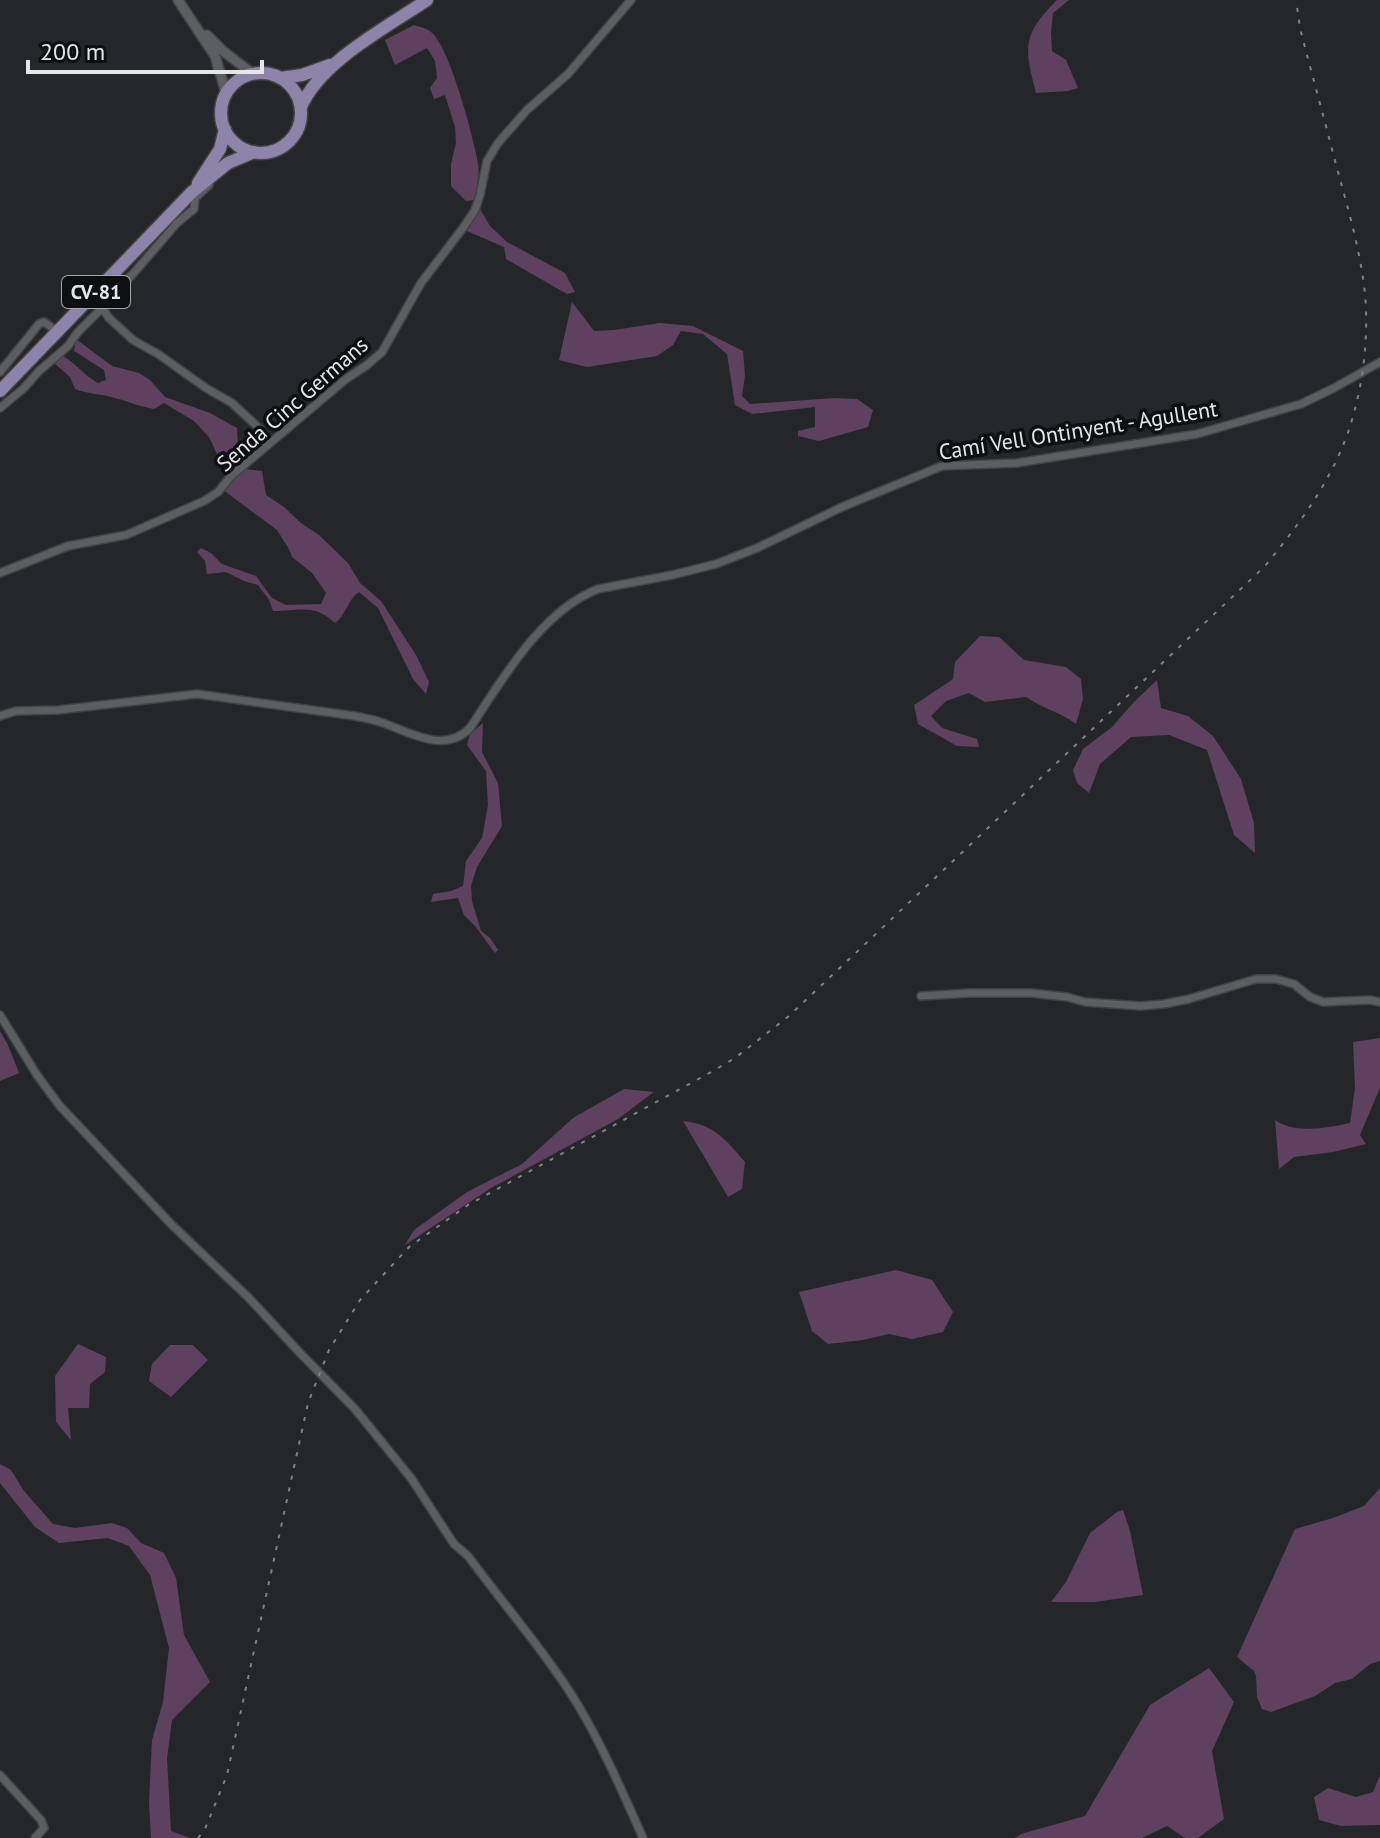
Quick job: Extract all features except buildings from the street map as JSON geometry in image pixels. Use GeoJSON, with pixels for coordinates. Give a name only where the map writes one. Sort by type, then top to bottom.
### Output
{"type":"FeatureCollection","features":[{"type":"Feature","properties":{"kind":"main road","name":"CV-81"},"geometry":{"type":"LineString","coordinates":[[0,391],[192,192],[228,163],[254,152],[266,153],[279,149],[289,142],[297,131],[301,107],[311,88],[333,64],[427,0]]}},
{"type":"Feature","properties":{"kind":"main road","name":"CV-81"},"geometry":{"type":"LineString","coordinates":[[253,74],[267,73],[280,78],[302,75],[333,64]]}},
{"type":"Feature","properties":{"kind":"main road"},"geometry":{"type":"LineString","coordinates":[[226,93],[233,84],[253,74]]}},
{"type":"Feature","properties":{"kind":"main road"},"geometry":{"type":"LineString","coordinates":[[280,78],[290,85],[301,107]]}},
{"type":"Feature","properties":{"kind":"main road","name":"CV-81"},"geometry":{"type":"LineString","coordinates":[[192,192],[220,149],[225,129],[221,117],[226,93]]}},
{"type":"Feature","properties":{"kind":"main road"},"geometry":{"type":"LineString","coordinates":[[225,129],[242,148],[254,152]]}},
{"type":"Feature","properties":{"kind":"street"},"geometry":{"type":"LineString","coordinates":[[178,0],[215,56],[226,93]]}},
{"type":"Feature","properties":{"kind":"street","name":"Senda Cinc Germans"},"geometry":{"type":"LineString","coordinates":[[0,573],[68,546],[126,535],[204,501],[346,379],[367,365],[385,347],[421,283],[475,210],[487,161],[495,147],[527,110],[568,74],[631,0]]}},
{"type":"Feature","properties":{"kind":"street"},"geometry":{"type":"LineString","coordinates":[[195,24],[253,74]]}},
{"type":"Feature","properties":{"kind":"street"},"geometry":{"type":"LineString","coordinates":[[0,408],[68,346],[116,289],[194,209],[195,198],[228,163]]}},
{"type":"Feature","properties":{"kind":"street"},"geometry":{"type":"LineString","coordinates":[[102,308],[133,340],[232,403],[270,443]]}},
{"type":"Feature","properties":{"kind":"street"},"geometry":{"type":"LineString","coordinates":[[0,372],[39,324],[44,322],[51,327]]}},
{"type":"Feature","properties":{"kind":"street"},"geometry":{"type":"LineString","coordinates":[[59,337],[68,346]]}},
{"type":"Feature","properties":{"kind":"street","name":"Camí Vell Ontinyent - Agullent"},"geometry":{"type":"LineString","coordinates":[[0,716],[16,711],[58,710],[197,694],[355,716],[379,721],[428,740],[458,737],[470,728],[523,651],[553,617],[588,593],[716,564],[942,466],[1017,463],[1197,434],[1301,404],[1380,362]]}},
{"type":"Feature","properties":{"kind":"street"},"geometry":{"type":"LineString","coordinates":[[921,996],[1031,993],[1141,1006],[1189,999],[1256,979],[1276,979],[1294,984],[1310,997],[1323,1002],[1380,1002]]}},
{"type":"Feature","properties":{"kind":"street"},"geometry":{"type":"LineString","coordinates":[[0,1015],[59,1105],[171,1224],[218,1267],[355,1409],[411,1478],[454,1544],[468,1556],[536,1643],[578,1706],[643,1838]]}},
{"type":"Feature","properties":{"kind":"street"},"geometry":{"type":"LineString","coordinates":[[0,1775],[41,1820],[44,1828],[35,1838]]}},
{"type":"Feature","properties":{"kind":"shaded area"},"geometry":{"type":"Polygon","coordinates":[[[1057,0],[1069,0],[1053,13],[1052,51],[1066,60],[1078,88],[1036,93],[1029,64],[1029,42],[1037,23],[1057,0]]]}},
{"type":"Feature","properties":{"kind":"shaded area"},"geometry":{"type":"Polygon","coordinates":[[[414,25],[429,31],[438,40],[453,73],[478,163],[474,200],[466,201],[451,186],[455,127],[445,95],[434,99],[430,88],[437,78],[435,61],[427,48],[395,65],[385,40],[414,25]]]}},
{"type":"Feature","properties":{"kind":"shaded area"},"geometry":{"type":"Polygon","coordinates":[[[480,209],[490,226],[507,242],[565,273],[575,292],[567,294],[506,259],[504,247],[467,231],[480,209]]]}},
{"type":"Feature","properties":{"kind":"shaded area"},"geometry":{"type":"Polygon","coordinates":[[[572,302],[594,331],[660,323],[693,326],[743,351],[745,375],[742,396],[750,404],[857,399],[873,410],[868,427],[819,441],[798,436],[798,431],[815,427],[815,407],[752,414],[735,405],[727,354],[703,334],[681,331],[673,345],[657,356],[587,367],[559,360],[572,302]]]}},
{"type":"Feature","properties":{"kind":"shaded area"},"geometry":{"type":"Polygon","coordinates":[[[76,339],[112,366],[139,373],[150,380],[165,397],[210,413],[237,428],[239,466],[226,473],[209,437],[194,421],[164,403],[154,409],[75,389],[70,377],[54,363],[63,356],[98,383],[106,380],[104,370],[74,351],[76,339]]]}},
{"type":"Feature","properties":{"kind":"shaded area"},"geometry":{"type":"Polygon","coordinates":[[[244,469],[262,471],[266,495],[319,535],[348,563],[360,583],[381,601],[416,655],[429,682],[426,694],[413,679],[378,608],[359,592],[335,623],[313,610],[273,611],[258,585],[226,572],[207,574],[205,561],[197,552],[201,548],[222,564],[256,576],[272,598],[286,605],[321,604],[326,593],[312,573],[292,557],[277,530],[223,490],[244,469]]]}},
{"type":"Feature","properties":{"kind":"shaded area"},"geometry":{"type":"Polygon","coordinates":[[[980,636],[999,637],[1024,660],[1066,667],[1081,679],[1083,699],[1076,724],[1026,697],[985,702],[969,693],[946,701],[931,716],[942,728],[977,739],[979,747],[957,746],[918,724],[914,705],[953,679],[955,662],[980,636]]]}},
{"type":"Feature","properties":{"kind":"shaded area"},"geometry":{"type":"Polygon","coordinates":[[[1157,680],[1161,708],[1188,716],[1213,736],[1241,779],[1254,823],[1255,853],[1234,835],[1207,750],[1169,735],[1131,737],[1100,764],[1089,793],[1077,783],[1073,770],[1083,749],[1112,727],[1157,680]]]}},
{"type":"Feature","properties":{"kind":"shaded area"},"geometry":{"type":"Polygon","coordinates":[[[483,723],[482,752],[498,783],[502,826],[477,867],[471,886],[481,931],[498,950],[495,953],[464,915],[458,898],[431,902],[433,894],[463,886],[466,861],[482,838],[488,805],[486,771],[467,745],[470,734],[483,723]]]}},
{"type":"Feature","properties":{"kind":"shaded area"},"geometry":{"type":"Polygon","coordinates":[[[0,1031],[19,1073],[0,1081],[0,1031]]]}},
{"type":"Feature","properties":{"kind":"shaded area"},"geometry":{"type":"Polygon","coordinates":[[[1380,1038],[1380,1088],[1360,1135],[1366,1144],[1294,1157],[1279,1169],[1275,1120],[1301,1128],[1350,1123],[1355,1088],[1353,1042],[1380,1038]]]}},
{"type":"Feature","properties":{"kind":"shaded area"},"geometry":{"type":"Polygon","coordinates":[[[624,1089],[654,1092],[618,1119],[491,1188],[405,1245],[414,1230],[467,1192],[522,1164],[573,1118],[624,1089]]]}},
{"type":"Feature","properties":{"kind":"shaded area"},"geometry":{"type":"Polygon","coordinates":[[[683,1121],[711,1129],[745,1162],[742,1189],[728,1197],[683,1121]]]}},
{"type":"Feature","properties":{"kind":"shaded area"},"geometry":{"type":"Polygon","coordinates":[[[896,1270],[932,1280],[953,1312],[943,1332],[912,1339],[889,1334],[828,1344],[812,1331],[799,1292],[896,1270]]]}},
{"type":"Feature","properties":{"kind":"shaded area"},"geometry":{"type":"Polygon","coordinates":[[[78,1344],[106,1357],[105,1372],[90,1384],[89,1408],[68,1408],[71,1440],[56,1422],[55,1376],[78,1344]]]}},
{"type":"Feature","properties":{"kind":"shaded area"},"geometry":{"type":"Polygon","coordinates":[[[170,1345],[193,1345],[208,1360],[171,1397],[149,1381],[152,1364],[170,1345]]]}},
{"type":"Feature","properties":{"kind":"shaded area"},"geometry":{"type":"Polygon","coordinates":[[[0,1464],[11,1470],[24,1491],[53,1524],[75,1528],[112,1523],[127,1528],[141,1543],[164,1553],[176,1578],[184,1635],[210,1682],[172,1720],[167,1758],[171,1831],[190,1838],[151,1838],[152,1740],[163,1702],[169,1648],[150,1575],[129,1546],[108,1538],[59,1543],[35,1527],[0,1483],[0,1464]]]}},
{"type":"Feature","properties":{"kind":"shaded area"},"geometry":{"type":"Polygon","coordinates":[[[1380,1488],[1380,1661],[1370,1664],[1352,1679],[1335,1683],[1315,1696],[1271,1712],[1262,1709],[1257,1697],[1254,1671],[1237,1657],[1295,1529],[1364,1506],[1380,1488]]]}},
{"type":"Feature","properties":{"kind":"shaded area"},"geometry":{"type":"Polygon","coordinates":[[[1123,1510],[1143,1595],[1095,1602],[1051,1602],[1066,1582],[1090,1533],[1123,1510]]]}},
{"type":"Feature","properties":{"kind":"shaded area"},"geometry":{"type":"Polygon","coordinates":[[[1209,1668],[1234,1702],[1212,1751],[1224,1819],[1198,1838],[1185,1838],[1167,1826],[1142,1838],[1015,1838],[1085,1816],[1150,1705],[1209,1668]]]}},
{"type":"Feature","properties":{"kind":"shaded area"},"geometry":{"type":"Polygon","coordinates":[[[1380,1775],[1380,1825],[1341,1826],[1319,1820],[1314,1797],[1328,1788],[1356,1797],[1373,1792],[1380,1775]]]}},
{"type":"Feature","properties":{"kind":"railway"},"geometry":{"type":"LineString","coordinates":[[198,1838],[205,1829],[227,1775],[308,1403],[329,1350],[360,1300],[409,1247],[468,1205],[713,1071],[789,1016],[1265,566],[1324,484],[1349,430],[1360,385],[1366,339],[1365,294],[1356,242],[1300,28],[1296,0]]}}]}
